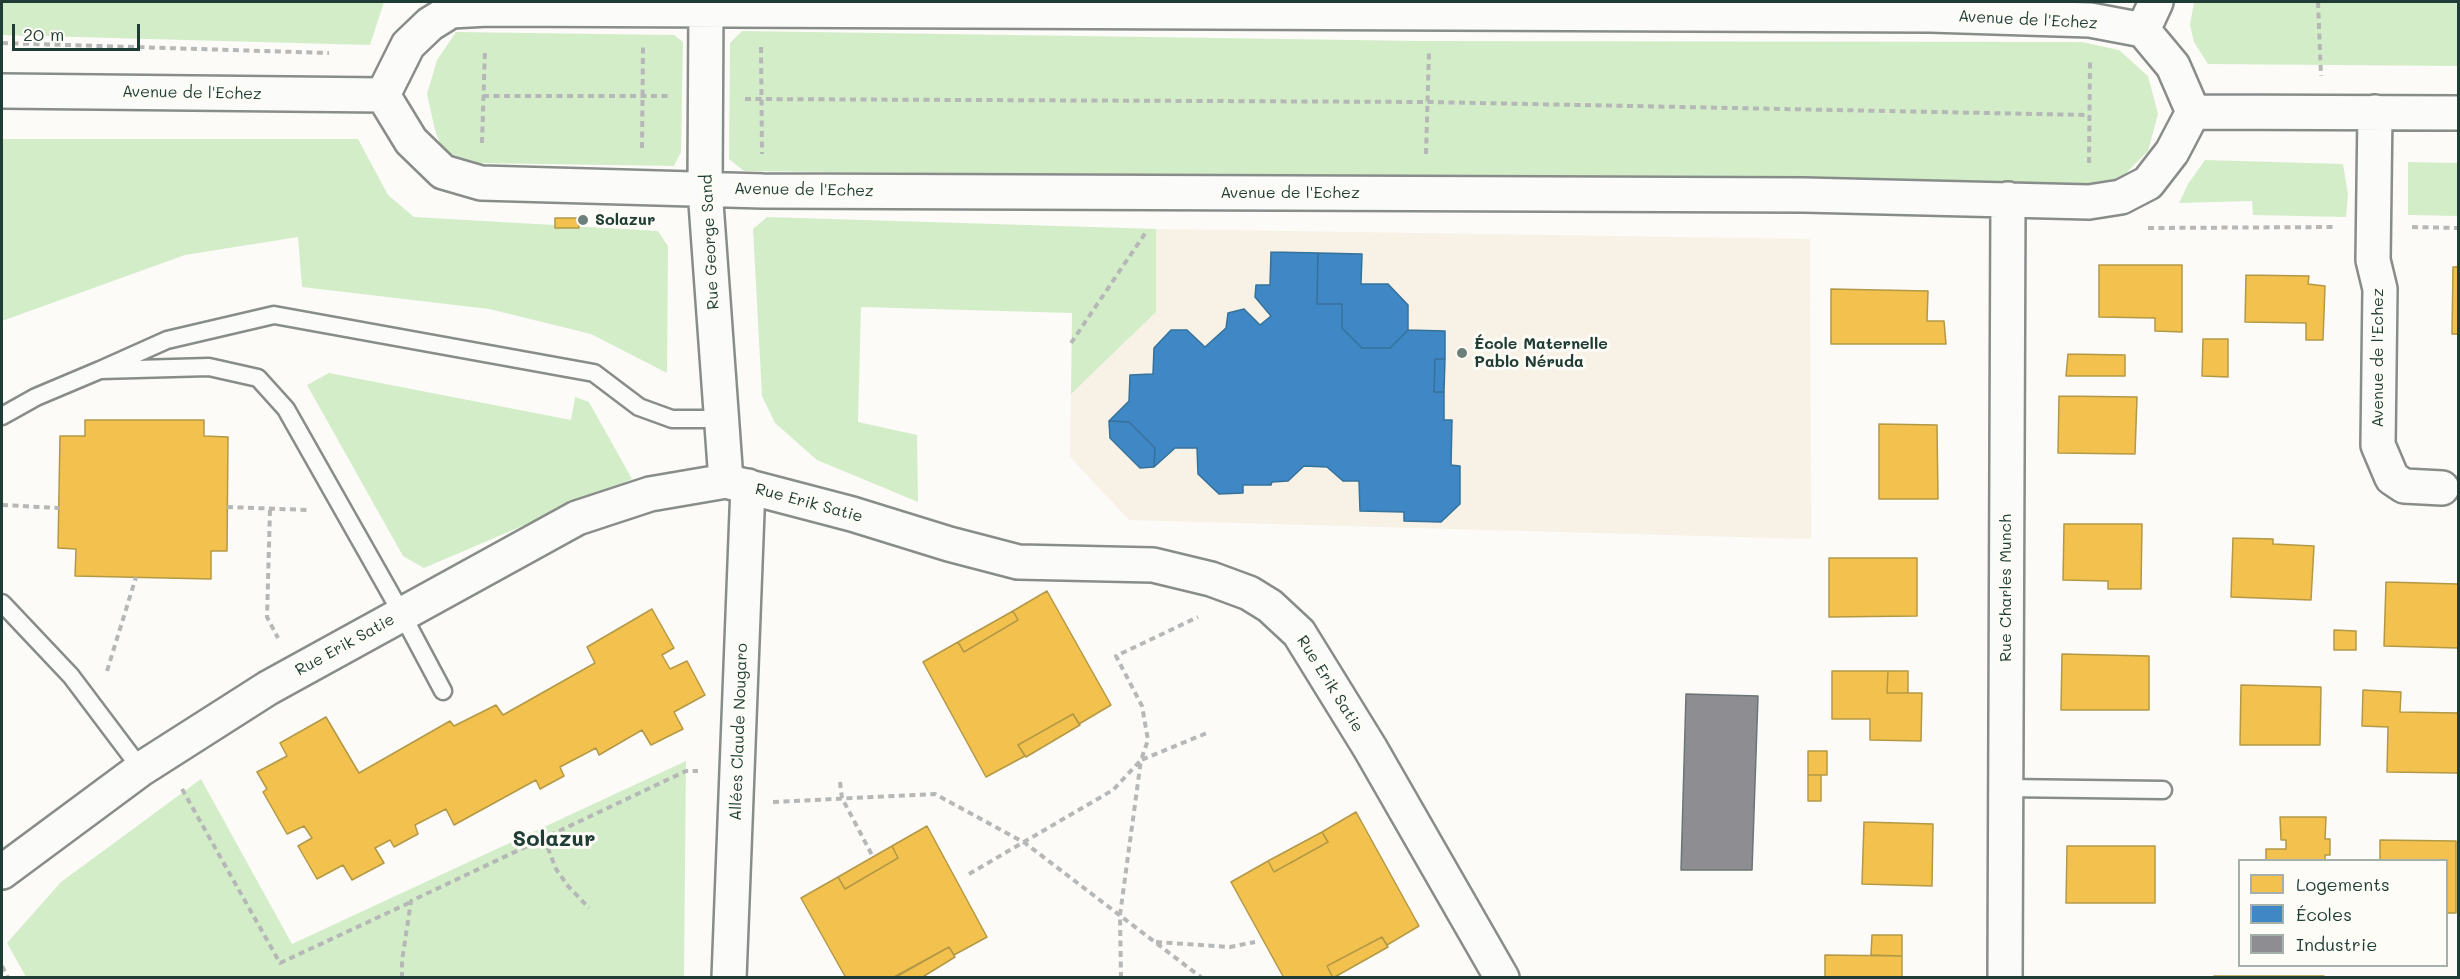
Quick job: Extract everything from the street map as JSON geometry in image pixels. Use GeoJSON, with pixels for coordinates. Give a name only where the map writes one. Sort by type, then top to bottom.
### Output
{"type":"FeatureCollection","features":[{"type":"Feature","properties":{"kind":"street","name":"Avenue de l'Echez"},"geometry":{"type":"LineString","coordinates":[[706,6],[760,10],[1430,13],[1930,8],[2090,20],[2150,16],[2193,112],[2172,152],[2148,183],[2121,197],[2089,202],[1804,195],[763,190],[481,183],[443,172],[411,141],[383,95],[408,45],[430,24],[452,11],[488,9],[643,10],[706,6]]}},
{"type":"Feature","properties":{"kind":"street","name":"Rue George Sand"},"geometry":{"type":"LineString","coordinates":[[706,6],[705,189],[722,419],[737,484]]}},
{"type":"Feature","properties":{"kind":"street","name":"Avenue de l'Echez"},"geometry":{"type":"LineString","coordinates":[[2,91],[383,95]]}},
{"type":"Feature","properties":{"kind":"street"},"geometry":{"type":"LineString","coordinates":[[2193,112],[2458,113]]}},
{"type":"Feature","properties":{"kind":"street","name":"Avenue de l'Echez"},"geometry":{"type":"LineString","coordinates":[[2374,112],[2373,260],[2380,289],[2378,445],[2392,478],[2404,486],[2442,488]]}},
{"type":"Feature","properties":{"kind":"street","name":"Rue Charles Munch"},"geometry":{"type":"LineString","coordinates":[[2006,978],[2008,199]]}},
{"type":"Feature","properties":{"kind":"street","name":"Rue Erik Satie"},"geometry":{"type":"LineString","coordinates":[[2,872],[152,762],[268,688],[577,518],[650,494],[737,484],[1018,562],[1153,566],[1211,579],[1249,593],[1270,606],[1299,633],[1370,748],[1502,978]]}},
{"type":"Feature","properties":{"kind":"street","name":"Allées Claude Nougaro"},"geometry":{"type":"LineString","coordinates":[[729,978],[737,788],[737,484]]}},
{"type":"Feature","properties":{"kind":"lane"},"geometry":{"type":"LineString","coordinates":[[2,416],[36,397],[167,339],[274,315],[594,373],[639,407],[672,419],[722,419]]}},
{"type":"Feature","properties":{"kind":"lane"},"geometry":{"type":"LineString","coordinates":[[100,370],[209,367],[258,378],[286,409],[443,691]]}},
{"type":"Feature","properties":{"kind":"lane"},"geometry":{"type":"LineString","coordinates":[[2,603],[64,668],[95,709],[152,762]]}},
{"type":"Feature","properties":{"kind":"lane"},"geometry":{"type":"LineString","coordinates":[[2005,788],[2163,790]]}},
{"type":"Feature","properties":{"kind":"path"},"geometry":{"type":"LineString","coordinates":[[2318,2],[2323,112]]}},
{"type":"Feature","properties":{"kind":"path"},"geometry":{"type":"LineString","coordinates":[[481,183],[488,9]]}},
{"type":"Feature","properties":{"kind":"path"},"geometry":{"type":"LineString","coordinates":[[641,188],[643,10]]}},
{"type":"Feature","properties":{"kind":"path"},"geometry":{"type":"LineString","coordinates":[[760,10],[763,190]]}},
{"type":"Feature","properties":{"kind":"path"},"geometry":{"type":"LineString","coordinates":[[1424,194],[1430,13]]}},
{"type":"Feature","properties":{"kind":"path"},"geometry":{"type":"LineString","coordinates":[[2089,202],[2090,20]]}},
{"type":"Feature","properties":{"kind":"path"},"geometry":{"type":"LineString","coordinates":[[2,43],[336,53]]}},
{"type":"Feature","properties":{"kind":"path"},"geometry":{"type":"LineString","coordinates":[[483,96],[643,95],[762,99],[1428,102],[2089,115]]}},
{"type":"Feature","properties":{"kind":"path"},"geometry":{"type":"LineString","coordinates":[[1071,343],[1148,229],[1153,193]]}},
{"type":"Feature","properties":{"kind":"path"},"geometry":{"type":"LineString","coordinates":[[2145,228],[2458,228]]}},
{"type":"Feature","properties":{"kind":"path"},"geometry":{"type":"LineString","coordinates":[[2,505],[59,508]]}},
{"type":"Feature","properties":{"kind":"path"},"geometry":{"type":"LineString","coordinates":[[227,507],[270,510],[343,510]]}},
{"type":"Feature","properties":{"kind":"path"},"geometry":{"type":"LineString","coordinates":[[270,510],[267,617],[279,640],[289,634]]}},
{"type":"Feature","properties":{"kind":"path"},"geometry":{"type":"LineString","coordinates":[[95,709],[136,578]]}},
{"type":"Feature","properties":{"kind":"path"},"geometry":{"type":"LineString","coordinates":[[1121,978],[1119,915],[1141,760],[1148,740],[1142,706],[1116,656],[1249,593]]}},
{"type":"Feature","properties":{"kind":"path"},"geometry":{"type":"LineString","coordinates":[[969,874],[1113,790],[1141,760],[1207,733]]}},
{"type":"Feature","properties":{"kind":"path"},"geometry":{"type":"LineString","coordinates":[[152,762],[280,963],[686,771],[737,788],[842,798],[935,794],[1024,843],[1202,978]]}},
{"type":"Feature","properties":{"kind":"path"},"geometry":{"type":"LineString","coordinates":[[840,782],[842,798],[873,857]]}},
{"type":"Feature","properties":{"kind":"path"},"geometry":{"type":"LineString","coordinates":[[544,838],[556,869],[568,886],[589,908]]}},
{"type":"Feature","properties":{"kind":"path"},"geometry":{"type":"LineString","coordinates":[[402,978],[402,961],[411,902]]}},
{"type":"Feature","properties":{"kind":"path"},"geometry":{"type":"LineString","coordinates":[[1156,942],[1209,947],[1230,947],[1255,942]]}},
{"type":"Feature","properties":{"kind":"path"},"geometry":{"type":"LineString","coordinates":[[2,966],[8,978]]}},
{"type":"Feature","properties":{"kind":"shaded area","name":"École Maternelle Pablo Néruda"},"geometry":{"type":"Polygon","coordinates":[[[1156,229],[1810,239],[1811,539],[1129,520],[1070,457],[1071,394],[1156,312],[1156,229]]]}},
{"type":"Feature","properties":{"kind":"green space"},"geometry":{"type":"Polygon","coordinates":[[[2,2],[384,2],[370,45],[2,35],[2,2]]]}},
{"type":"Feature","properties":{"kind":"green space"},"geometry":{"type":"Polygon","coordinates":[[[2194,2],[2458,2],[2458,66],[2208,64],[2194,42],[2190,25],[2194,2]]]}},
{"type":"Feature","properties":{"kind":"green space"},"geometry":{"type":"Polygon","coordinates":[[[742,31],[1420,41],[2082,42],[2119,50],[2148,76],[2158,114],[2148,151],[2121,178],[2083,186],[744,171],[729,159],[730,43],[742,31]]]}},
{"type":"Feature","properties":{"kind":"green space"},"geometry":{"type":"Polygon","coordinates":[[[456,32],[674,35],[683,42],[681,152],[674,166],[471,163],[444,154],[435,130],[427,94],[437,60],[456,32]]]}},
{"type":"Feature","properties":{"kind":"green space"},"geometry":{"type":"Polygon","coordinates":[[[2,139],[358,139],[388,195],[414,217],[658,231],[668,246],[667,373],[591,334],[489,309],[302,287],[298,237],[185,255],[2,321],[2,139]]]}},
{"type":"Feature","properties":{"kind":"green space"},"geometry":{"type":"Polygon","coordinates":[[[2205,160],[2343,164],[2348,194],[2346,217],[2253,215],[2252,201],[2179,203],[2188,184],[2205,160]]]}},
{"type":"Feature","properties":{"kind":"green space"},"geometry":{"type":"Polygon","coordinates":[[[2408,162],[2458,163],[2458,216],[2408,215],[2408,162]]]}},
{"type":"Feature","properties":{"kind":"green space"},"geometry":{"type":"Polygon","coordinates":[[[767,217],[1156,229],[1156,312],[1071,394],[1072,313],[861,307],[858,422],[917,435],[918,502],[817,460],[775,423],[762,396],[753,229],[767,217]]]}},
{"type":"Feature","properties":{"kind":"green space"},"geometry":{"type":"Polygon","coordinates":[[[329,373],[571,420],[575,397],[589,402],[632,479],[424,568],[403,556],[307,385],[329,373]]]}},
{"type":"Feature","properties":{"kind":"green space"},"geometry":{"type":"Polygon","coordinates":[[[686,761],[684,977],[26,977],[7,943],[61,882],[201,779],[292,944],[686,761]]]}},
{"type":"Feature","properties":{"kind":"building: Logements"},"geometry":{"type":"Polygon","coordinates":[[[555,218],[578,218],[579,228],[555,228],[555,218]]]}},
{"type":"Feature","properties":{"kind":"building: Logements"},"geometry":{"type":"Polygon","coordinates":[[[2099,265],[2182,265],[2182,332],[2155,331],[2155,318],[2099,317],[2099,265]]]}},
{"type":"Feature","properties":{"kind":"building: Logements"},"geometry":{"type":"Polygon","coordinates":[[[2453,267],[2458,267],[2458,334],[2452,334],[2453,267]]]}},
{"type":"Feature","properties":{"kind":"building: Logements"},"geometry":{"type":"Polygon","coordinates":[[[2246,275],[2309,276],[2308,284],[2325,286],[2323,340],[2306,340],[2306,323],[2245,322],[2246,275]]]}},
{"type":"Feature","properties":{"kind":"building: Logements"},"geometry":{"type":"Polygon","coordinates":[[[1831,289],[1928,291],[1927,321],[1944,321],[1946,344],[1831,344],[1831,289]]]}},
{"type":"Feature","properties":{"kind":"building: Logements"},"geometry":{"type":"Polygon","coordinates":[[[2203,339],[2228,339],[2228,377],[2202,376],[2203,339]]]}},
{"type":"Feature","properties":{"kind":"building: Logements"},"geometry":{"type":"Polygon","coordinates":[[[2068,354],[2125,355],[2125,376],[2066,376],[2068,354]]]}},
{"type":"Feature","properties":{"kind":"building: Logements"},"geometry":{"type":"Polygon","coordinates":[[[2059,396],[2137,397],[2135,454],[2058,453],[2059,396]]]}},
{"type":"Feature","properties":{"kind":"building: Logements"},"geometry":{"type":"Polygon","coordinates":[[[85,420],[204,420],[204,436],[228,437],[227,551],[211,551],[211,579],[75,576],[76,549],[58,548],[60,436],[85,436],[85,420]]]}},
{"type":"Feature","properties":{"kind":"building: Logements"},"geometry":{"type":"Polygon","coordinates":[[[1879,424],[1937,425],[1938,499],[1879,499],[1879,424]]]}},
{"type":"Feature","properties":{"kind":"building: Logements"},"geometry":{"type":"Polygon","coordinates":[[[2064,524],[2142,524],[2141,589],[2108,589],[2108,581],[2063,580],[2064,524]]]}},
{"type":"Feature","properties":{"kind":"building: Logements"},"geometry":{"type":"Polygon","coordinates":[[[2233,538],[2273,539],[2273,544],[2314,546],[2311,600],[2231,597],[2233,538]]]}},
{"type":"Feature","properties":{"kind":"building: Logements"},"geometry":{"type":"Polygon","coordinates":[[[1829,558],[1917,558],[1917,616],[1829,617],[1829,558]]]}},
{"type":"Feature","properties":{"kind":"building: Logements"},"geometry":{"type":"Polygon","coordinates":[[[2386,582],[2458,584],[2458,648],[2384,646],[2386,582]]]}},
{"type":"Feature","properties":{"kind":"building: Logements"},"geometry":{"type":"Polygon","coordinates":[[[1047,591],[1111,705],[1079,724],[1073,714],[1018,745],[1025,756],[986,777],[923,662],[958,642],[964,652],[1018,620],[1013,611],[1047,591]]]}},
{"type":"Feature","properties":{"kind":"building: Logements"},"geometry":{"type":"Polygon","coordinates":[[[652,609],[674,648],[662,655],[670,669],[687,661],[705,695],[674,712],[683,729],[651,745],[642,730],[599,755],[596,748],[560,767],[564,776],[540,789],[536,780],[454,825],[446,809],[415,825],[418,834],[394,847],[390,840],[375,848],[384,863],[352,880],[343,865],[317,879],[298,846],[312,838],[304,826],[287,834],[263,792],[267,789],[257,772],[287,756],[280,743],[326,717],[359,773],[450,721],[454,726],[496,705],[503,715],[595,663],[587,647],[652,609]]]}},
{"type":"Feature","properties":{"kind":"building: Logements"},"geometry":{"type":"Polygon","coordinates":[[[1013,611],[1018,620],[964,652],[958,642],[1013,611]]]}},
{"type":"Feature","properties":{"kind":"building: Logements"},"geometry":{"type":"Polygon","coordinates":[[[2334,630],[2356,631],[2356,650],[2334,650],[2334,630]]]}},
{"type":"Feature","properties":{"kind":"building: Logements"},"geometry":{"type":"Polygon","coordinates":[[[2062,654],[2149,656],[2149,710],[2061,710],[2062,654]]]}},
{"type":"Feature","properties":{"kind":"building: Logements"},"geometry":{"type":"Polygon","coordinates":[[[1832,671],[1888,671],[1887,693],[1922,693],[1921,741],[1870,740],[1870,719],[1832,719],[1832,671]]]}},
{"type":"Feature","properties":{"kind":"building: Logements"},"geometry":{"type":"Polygon","coordinates":[[[1888,671],[1908,671],[1908,693],[1887,693],[1888,671]]]}},
{"type":"Feature","properties":{"kind":"building: Logements"},"geometry":{"type":"Polygon","coordinates":[[[2241,685],[2321,687],[2320,745],[2240,745],[2241,685]]]}},
{"type":"Feature","properties":{"kind":"building: Logements"},"geometry":{"type":"Polygon","coordinates":[[[2363,690],[2401,692],[2400,712],[2458,713],[2458,773],[2387,772],[2388,727],[2362,726],[2363,690]]]}},
{"type":"Feature","properties":{"kind":"building: Logements"},"geometry":{"type":"Polygon","coordinates":[[[1073,714],[1080,725],[1026,757],[1018,745],[1073,714]]]}},
{"type":"Feature","properties":{"kind":"building: Logements"},"geometry":{"type":"Polygon","coordinates":[[[1808,751],[1827,751],[1827,775],[1808,775],[1808,751]]]}},
{"type":"Feature","properties":{"kind":"building: Logements"},"geometry":{"type":"Polygon","coordinates":[[[1808,775],[1821,775],[1821,801],[1808,801],[1808,775]]]}},
{"type":"Feature","properties":{"kind":"building: Logements"},"geometry":{"type":"Polygon","coordinates":[[[1356,812],[1419,926],[1387,945],[1382,937],[1327,966],[1332,976],[1329,978],[1284,978],[1231,882],[1268,861],[1274,872],[1328,842],[1322,832],[1356,812]]]}},
{"type":"Feature","properties":{"kind":"building: Logements"},"geometry":{"type":"Polygon","coordinates":[[[2280,817],[2326,817],[2325,839],[2330,839],[2330,855],[2325,855],[2325,859],[2266,859],[2266,849],[2286,849],[2286,840],[2281,840],[2280,817]]]}},
{"type":"Feature","properties":{"kind":"building: Logements"},"geometry":{"type":"Polygon","coordinates":[[[1864,822],[1933,824],[1932,886],[1862,884],[1864,822]]]}},
{"type":"Feature","properties":{"kind":"building: Logements"},"geometry":{"type":"Polygon","coordinates":[[[927,826],[987,937],[954,955],[949,947],[894,978],[846,978],[801,898],[838,877],[845,889],[898,858],[892,846],[927,826]]]}},
{"type":"Feature","properties":{"kind":"building: Logements"},"geometry":{"type":"Polygon","coordinates":[[[1322,832],[1328,842],[1274,872],[1268,861],[1322,832]]]}},
{"type":"Feature","properties":{"kind":"building: Logements"},"geometry":{"type":"Polygon","coordinates":[[[2380,840],[2456,841],[2456,913],[2448,913],[2448,859],[2380,859],[2380,840]]]}},
{"type":"Feature","properties":{"kind":"building: Logements"},"geometry":{"type":"Polygon","coordinates":[[[892,846],[898,858],[845,889],[838,877],[892,846]]]}},
{"type":"Feature","properties":{"kind":"building: Logements"},"geometry":{"type":"Polygon","coordinates":[[[2067,846],[2155,846],[2155,903],[2066,903],[2067,846]]]}},
{"type":"Feature","properties":{"kind":"building: Logements"},"geometry":{"type":"Polygon","coordinates":[[[1872,935],[1902,935],[1902,956],[1871,955],[1872,935]]]}},
{"type":"Feature","properties":{"kind":"building: Logements"},"geometry":{"type":"Polygon","coordinates":[[[1382,937],[1388,947],[1333,978],[1327,966],[1382,937]]]}},
{"type":"Feature","properties":{"kind":"building: Logements"},"geometry":{"type":"Polygon","coordinates":[[[949,947],[955,957],[921,978],[894,977],[949,947]]]}},
{"type":"Feature","properties":{"kind":"building: Logements"},"geometry":{"type":"Polygon","coordinates":[[[1825,955],[1902,956],[1902,978],[1825,978],[1825,955]]]}},
{"type":"Feature","properties":{"kind":"building: Logements"},"geometry":{"type":"Polygon","coordinates":[[[2214,976],[2324,976],[2324,978],[2214,978],[2214,976]]]}},
{"type":"Feature","properties":{"kind":"building: Écoles"},"geometry":{"type":"Polygon","coordinates":[[[1271,252],[1318,253],[1317,304],[1342,304],[1342,328],[1362,348],[1390,348],[1408,330],[1445,331],[1445,359],[1435,359],[1434,392],[1444,392],[1444,420],[1452,420],[1451,465],[1460,466],[1460,504],[1441,522],[1404,521],[1404,512],[1360,511],[1359,481],[1343,481],[1327,467],[1304,466],[1288,481],[1272,482],[1271,485],[1243,485],[1243,493],[1219,494],[1198,474],[1197,448],[1175,448],[1154,467],[1155,448],[1129,422],[1109,421],[1129,401],[1130,375],[1153,374],[1154,348],[1171,330],[1187,330],[1205,347],[1226,328],[1228,313],[1244,309],[1260,325],[1271,316],[1255,297],[1256,285],[1270,285],[1271,252]]]}},
{"type":"Feature","properties":{"kind":"building: Écoles"},"geometry":{"type":"Polygon","coordinates":[[[1318,253],[1362,254],[1361,284],[1388,284],[1408,305],[1408,330],[1390,348],[1362,348],[1342,328],[1342,304],[1317,304],[1318,253]]]}},
{"type":"Feature","properties":{"kind":"building: Écoles"},"geometry":{"type":"Polygon","coordinates":[[[1435,359],[1445,359],[1444,392],[1434,392],[1435,359]]]}},
{"type":"Feature","properties":{"kind":"building: Écoles"},"geometry":{"type":"Polygon","coordinates":[[[1109,421],[1129,422],[1155,448],[1154,467],[1140,468],[1110,438],[1109,421]]]}},
{"type":"Feature","properties":{"kind":"building: Industrie"},"geometry":{"type":"Polygon","coordinates":[[[1686,694],[1758,696],[1752,870],[1681,870],[1686,694]]]}},
{"type":"Feature","properties":{"kind":"place","name":"Solazur"},"geometry":{"type":"Point","coordinates":[583,220]}},
{"type":"Feature","properties":{"kind":"place","name":"École Maternelle Pablo Néruda"},"geometry":{"type":"Point","coordinates":[1462,353]}},
{"type":"Feature","properties":{"kind":"district","name":"Solazur"},"geometry":{"type":"Point","coordinates":[554,839]}}]}
